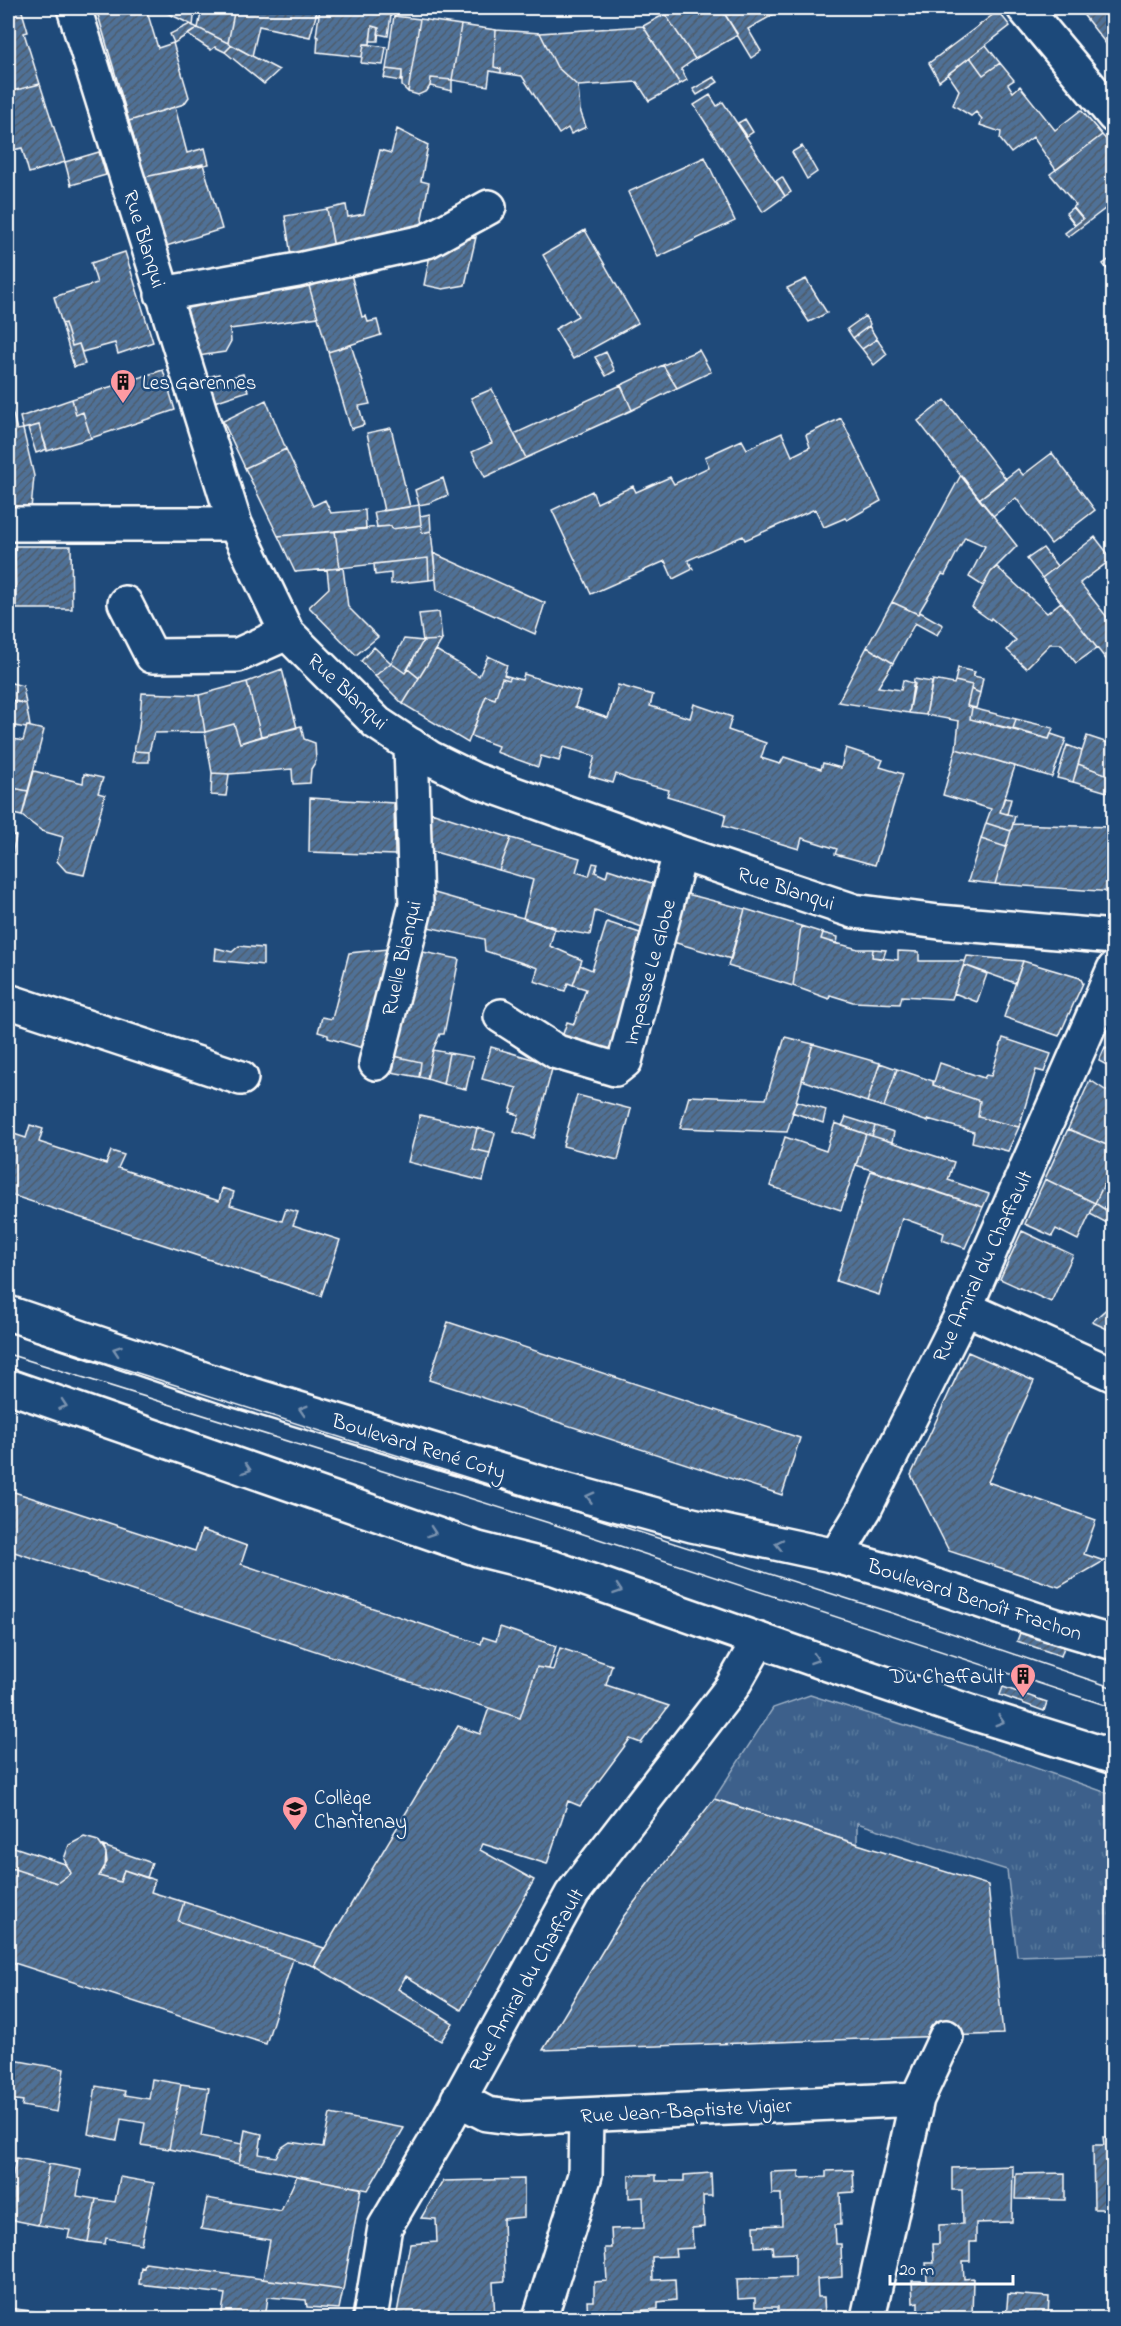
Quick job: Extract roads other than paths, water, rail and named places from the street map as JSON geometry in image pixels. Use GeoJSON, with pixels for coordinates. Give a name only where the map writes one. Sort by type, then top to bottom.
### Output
{"type":"FeatureCollection","features":[{"type":"Feature","properties":{"kind":"street","name":"Rue Blanqui"},"geometry":{"type":"LineString","coordinates":[[74,8],[235,524],[287,633],[376,723],[430,758],[475,780],[680,853],[854,911],[939,922],[1113,938]]}},
{"type":"Feature","properties":{"kind":"street"},"geometry":{"type":"LineString","coordinates":[[1024,8],[1113,116]]}},
{"type":"Feature","properties":{"kind":"street"},"geometry":{"type":"LineString","coordinates":[[162,294],[298,270],[427,241],[489,207]]}},
{"type":"Feature","properties":{"kind":"street"},"geometry":{"type":"LineString","coordinates":[[8,524],[235,524]]}},
{"type":"Feature","properties":{"kind":"street"},"geometry":{"type":"LineString","coordinates":[[124,603],[153,656],[238,655],[287,633]]}},
{"type":"Feature","properties":{"kind":"street","name":"Ruelle Blanqui"},"geometry":{"type":"LineString","coordinates":[[376,1063],[416,905],[411,745]]}},
{"type":"Feature","properties":{"kind":"street","name":"Impasse Le Globe"},"geometry":{"type":"LineString","coordinates":[[501,1016],[557,1052],[615,1069],[625,1061],[680,853]]}},
{"type":"Feature","properties":{"kind":"street","name":"Rue Amiral du Chaffault"},"geometry":{"type":"LineString","coordinates":[[836,1556],[864,1510],[965,1308],[1113,969]]}},
{"type":"Feature","properties":{"kind":"street"},"geometry":{"type":"LineString","coordinates":[[8,1001],[240,1078]]}},
{"type":"Feature","properties":{"kind":"street"},"geometry":{"type":"LineString","coordinates":[[965,1308],[1113,1375]]}},
{"type":"Feature","properties":{"kind":"street","name":"Boulevard René Coty"},"geometry":{"type":"LineString","coordinates":[[8,1313],[230,1388],[550,1486],[692,1525],[836,1556]]}},
{"type":"Feature","properties":{"kind":"street"},"geometry":{"type":"LineString","coordinates":[[8,1386],[478,1548],[554,1568],[976,1714],[1113,1757]]}},
{"type":"Feature","properties":{"kind":"street","name":"Boulevard Benoît Frachon"},"geometry":{"type":"LineString","coordinates":[[836,1556],[906,1576],[1113,1643]]}},
{"type":"Feature","properties":{"kind":"street","name":"Rue Amiral du Chaffault"},"geometry":{"type":"LineString","coordinates":[[370,2319],[385,2227],[572,1894],[732,1687],[759,1640]]}},
{"type":"Feature","properties":{"kind":"street"},"geometry":{"type":"LineString","coordinates":[[867,2319],[917,2099],[946,2037]]}},
{"type":"Feature","properties":{"kind":"street","name":"Rue Jean-Baptiste Vigier"},"geometry":{"type":"LineString","coordinates":[[458,2099],[487,2114],[517,2118],[917,2099]]}},
{"type":"Feature","properties":{"kind":"street"},"geometry":{"type":"LineString","coordinates":[[540,2319],[585,2175],[586,2115]]}},
{"type":"Feature","properties":{"kind":"tram line"},"geometry":{"type":"LineString","coordinates":[[8,1332],[892,1613],[1114,1688]]}},
{"type":"Feature","properties":{"kind":"tram line"},"geometry":{"type":"LineString","coordinates":[[8,1354],[562,1527],[1114,1708]]}},
{"type":"Feature","properties":{"kind":"place","name":"Les Garennes"},"geometry":{"type":"Point","coordinates":[123,405]}},
{"type":"Feature","properties":{"kind":"place","name":"Du Chaffault"},"geometry":{"type":"Point","coordinates":[1023,1699]}},
{"type":"Feature","properties":{"kind":"place","name":"Collège Chantenay"},"geometry":{"type":"Point","coordinates":[295,1832]}}]}
